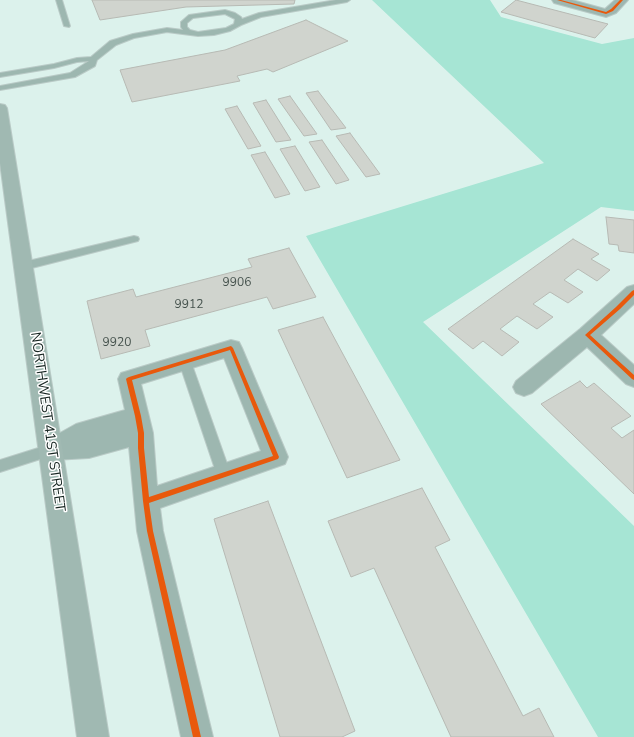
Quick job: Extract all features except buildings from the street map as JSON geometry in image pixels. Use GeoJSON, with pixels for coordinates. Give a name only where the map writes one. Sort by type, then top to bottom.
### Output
{"type":"FeatureCollection","features":[{"type":"Feature","properties":{"kind":"main road","name":"NORTHWEST 41ST STREET"},"geometry":{"type":"LineString","coordinates":[[0,108],[93,737]]}},
{"type":"Feature","properties":{"kind":"street"},"geometry":{"type":"LineString","coordinates":[[558,0],[606,14],[622,0]]}},
{"type":"Feature","properties":{"kind":"street"},"geometry":{"type":"LineString","coordinates":[[524,387],[587,335],[634,292]]}},
{"type":"Feature","properties":{"kind":"street"},"geometry":{"type":"LineString","coordinates":[[587,335],[634,378]]}},
{"type":"Feature","properties":{"kind":"street"},"geometry":{"type":"LineString","coordinates":[[146,501],[276,457],[231,348],[129,379],[140,424],[146,501],[150,531],[197,737]]}},
{"type":"Feature","properties":{"kind":"street"},"geometry":{"type":"LineString","coordinates":[[51,450],[89,448],[140,424]]}},
{"type":"Feature","properties":{"kind":"lane"},"geometry":{"type":"LineString","coordinates":[[58,0],[67,26]]}},
{"type":"Feature","properties":{"kind":"lane"},"geometry":{"type":"LineString","coordinates":[[0,88],[72,75],[92,64],[93,59],[111,45],[123,39],[167,30],[191,16],[225,12],[233,14],[259,15],[347,0]]}},
{"type":"Feature","properties":{"kind":"lane"},"geometry":{"type":"LineString","coordinates":[[233,14],[239,18],[239,24]]}},
{"type":"Feature","properties":{"kind":"lane"},"geometry":{"type":"LineString","coordinates":[[167,30],[206,34],[223,32],[259,15]]}},
{"type":"Feature","properties":{"kind":"lane"},"geometry":{"type":"LineString","coordinates":[[186,20],[184,27],[191,33]]}},
{"type":"Feature","properties":{"kind":"lane"},"geometry":{"type":"LineString","coordinates":[[0,76],[77,60],[93,59]]}},
{"type":"Feature","properties":{"kind":"lane"},"geometry":{"type":"LineString","coordinates":[[24,266],[134,239]]}},
{"type":"Feature","properties":{"kind":"lane"},"geometry":{"type":"LineString","coordinates":[[184,362],[224,475]]}},
{"type":"Feature","properties":{"kind":"lane"},"geometry":{"type":"LineString","coordinates":[[0,466],[51,450]]}},
{"type":"Feature","properties":{"kind":"green space"},"geometry":{"type":"Polygon","coordinates":[[[372,0],[490,0],[501,17],[602,44],[634,38],[634,211],[601,207],[423,322],[634,526],[634,737],[598,737],[306,236],[544,163],[372,0]]]}},
{"type":"Feature","properties":{"kind":"cycle path"},"geometry":{"type":"LineString","coordinates":[[558,0],[606,13],[612,10],[622,0]]}},
{"type":"Feature","properties":{"kind":"cycle path"},"geometry":{"type":"LineString","coordinates":[[634,292],[587,335],[634,378]]}},
{"type":"Feature","properties":{"kind":"cycle path"},"geometry":{"type":"LineString","coordinates":[[146,501],[276,457],[231,348],[129,379],[141,433],[141,448],[146,501],[150,531],[197,737]]}}]}
